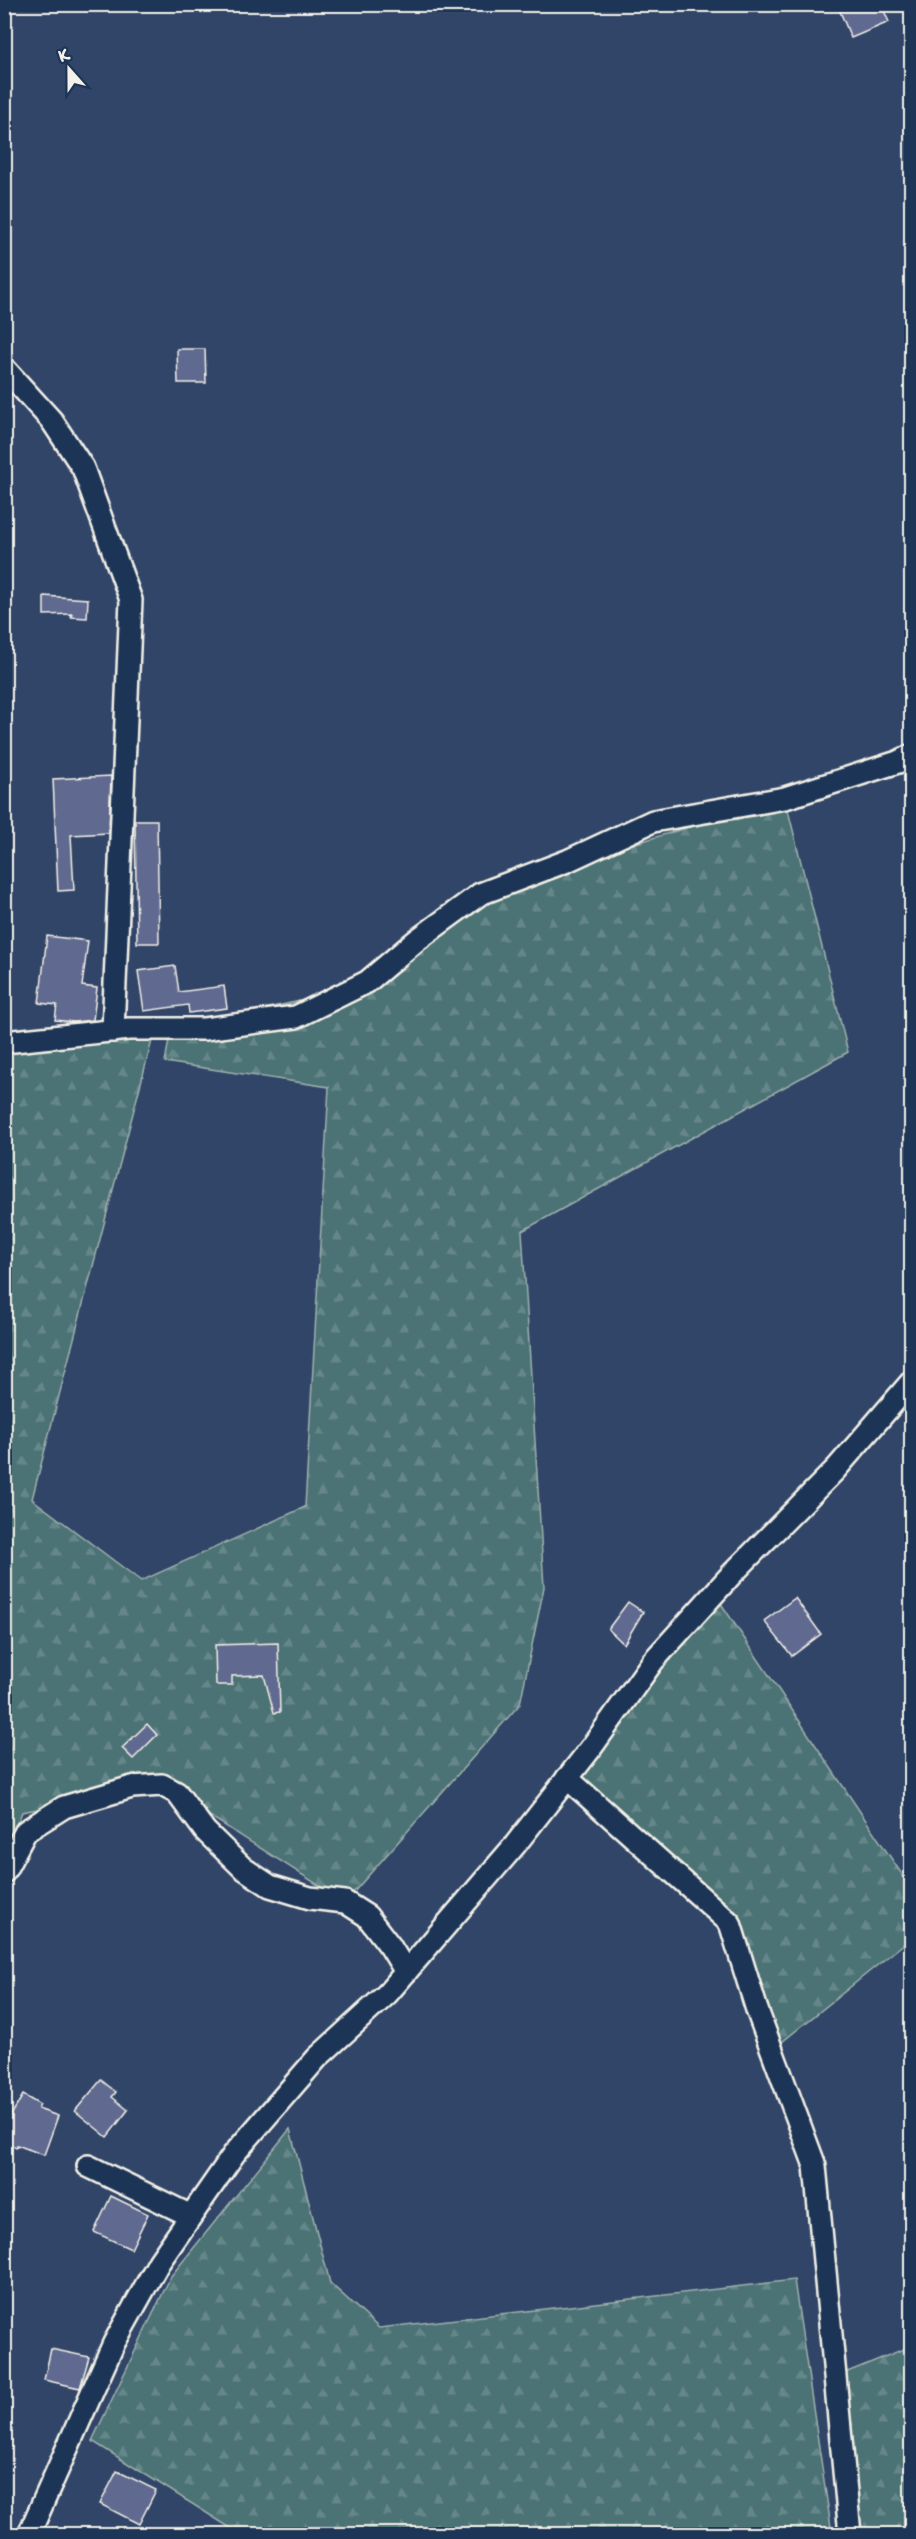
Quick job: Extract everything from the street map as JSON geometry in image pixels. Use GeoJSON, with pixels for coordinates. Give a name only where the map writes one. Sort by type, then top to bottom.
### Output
{"type":"FeatureCollection","features":[{"type":"Feature","properties":{"kind":"street"},"geometry":{"type":"LineString","coordinates":[[4,368],[52,421],[83,468],[131,600],[113,1031]]}},
{"type":"Feature","properties":{"kind":"street"},"geometry":{"type":"LineString","coordinates":[[4,1042],[113,1031],[204,1029],[296,1017],[367,982],[417,940],[480,894],[567,861],[653,820],[785,798],[898,762],[912,755]]}},
{"type":"Feature","properties":{"kind":"street"},"geometry":{"type":"LineString","coordinates":[[29,2535],[114,2343],[159,2262],[189,2215],[234,2154],[317,2058],[387,1994],[515,1845],[653,1661],[731,1575],[836,1469],[912,1381]]}},
{"type":"Feature","properties":{"kind":"street"},"geometry":{"type":"LineString","coordinates":[[567,1778],[730,1923],[757,2010],[815,2166],[850,2535]]}},
{"type":"Feature","properties":{"kind":"street"},"geometry":{"type":"LineString","coordinates":[[4,1872],[26,1831],[64,1807],[132,1787],[162,1785],[177,1793],[205,1831],[243,1868],[270,1886],[310,1898],[345,1902],[367,1916],[406,1972]]}},
{"type":"Feature","properties":{"kind":"street"},"geometry":{"type":"LineString","coordinates":[[88,2166],[189,2215]]}},
{"type":"Feature","properties":{"kind":"green space"},"geometry":{"type":"Polygon","coordinates":[[[785,798],[848,1052],[522,1231],[544,1587],[520,1704],[345,1902],[161,1785],[22,1812],[5,1854],[5,1045],[155,1029],[32,1499],[141,1581],[305,1507],[329,1087],[165,1062],[171,1029],[350,990],[524,877],[785,798]]]}},
{"type":"Feature","properties":{"kind":"green space"},"geometry":{"type":"Polygon","coordinates":[[[714,1593],[911,1888],[911,1938],[772,2050],[730,1923],[567,1778],[714,1593]]]}},
{"type":"Feature","properties":{"kind":"green space"},"geometry":{"type":"Polygon","coordinates":[[[290,2129],[330,2283],[379,2328],[794,2280],[832,2534],[240,2534],[92,2441],[171,2276],[290,2129]]]}},
{"type":"Feature","properties":{"kind":"green space"},"geometry":{"type":"Polygon","coordinates":[[[911,2346],[911,2534],[857,2534],[835,2377],[911,2346]]]}},
{"type":"Feature","properties":{"kind":"building"},"geometry":{"type":"Polygon","coordinates":[[[837,4],[881,4],[889,22],[851,38],[837,4]]]}},
{"type":"Feature","properties":{"kind":"building"},"geometry":{"type":"Polygon","coordinates":[[[177,349],[205,349],[206,383],[178,383],[177,349]]]}},
{"type":"Feature","properties":{"kind":"building"},"geometry":{"type":"Polygon","coordinates":[[[44,596],[88,599],[87,618],[71,617],[72,614],[44,615],[44,596]]]}},
{"type":"Feature","properties":{"kind":"building"},"geometry":{"type":"Polygon","coordinates":[[[111,776],[109,833],[71,835],[74,890],[58,891],[53,779],[111,776]]]}},
{"type":"Feature","properties":{"kind":"building"},"geometry":{"type":"Polygon","coordinates":[[[135,820],[157,820],[159,943],[137,943],[135,820]]]}},
{"type":"Feature","properties":{"kind":"building"},"geometry":{"type":"Polygon","coordinates":[[[47,936],[88,941],[82,986],[97,988],[93,1020],[74,1022],[55,1020],[57,1005],[39,1003],[47,936]]]}},
{"type":"Feature","properties":{"kind":"building"},"geometry":{"type":"Polygon","coordinates":[[[175,966],[179,992],[224,986],[227,1008],[189,1013],[188,1005],[144,1011],[138,971],[175,966]]]}},
{"type":"Feature","properties":{"kind":"building"},"geometry":{"type":"Polygon","coordinates":[[[795,1598],[821,1634],[792,1656],[764,1621],[795,1598]]]}},
{"type":"Feature","properties":{"kind":"building"},"geometry":{"type":"Polygon","coordinates":[[[628,1602],[643,1612],[624,1644],[608,1629],[628,1602]]]}},
{"type":"Feature","properties":{"kind":"building"},"geometry":{"type":"Polygon","coordinates":[[[278,1643],[280,1712],[274,1713],[264,1675],[232,1676],[232,1685],[216,1685],[215,1645],[278,1643]]]}},
{"type":"Feature","properties":{"kind":"building"},"geometry":{"type":"Polygon","coordinates":[[[147,1724],[157,1735],[133,1759],[122,1748],[147,1724]]]}},
{"type":"Feature","properties":{"kind":"building"},"geometry":{"type":"Polygon","coordinates":[[[101,2080],[116,2092],[112,2097],[128,2110],[107,2137],[75,2111],[101,2080]]]}},
{"type":"Feature","properties":{"kind":"building"},"geometry":{"type":"Polygon","coordinates":[[[23,2095],[40,2105],[38,2109],[58,2116],[44,2155],[17,2145],[16,2148],[4,2141],[4,2127],[23,2095]]]}},
{"type":"Feature","properties":{"kind":"building"},"geometry":{"type":"Polygon","coordinates":[[[111,2196],[148,2214],[131,2249],[94,2232],[111,2196]]]}},
{"type":"Feature","properties":{"kind":"building"},"geometry":{"type":"Polygon","coordinates":[[[51,2349],[89,2357],[80,2388],[44,2380],[51,2349]]]}},
{"type":"Feature","properties":{"kind":"building"},"geometry":{"type":"Polygon","coordinates":[[[117,2471],[156,2490],[139,2524],[100,2504],[117,2471]]]}}]}
